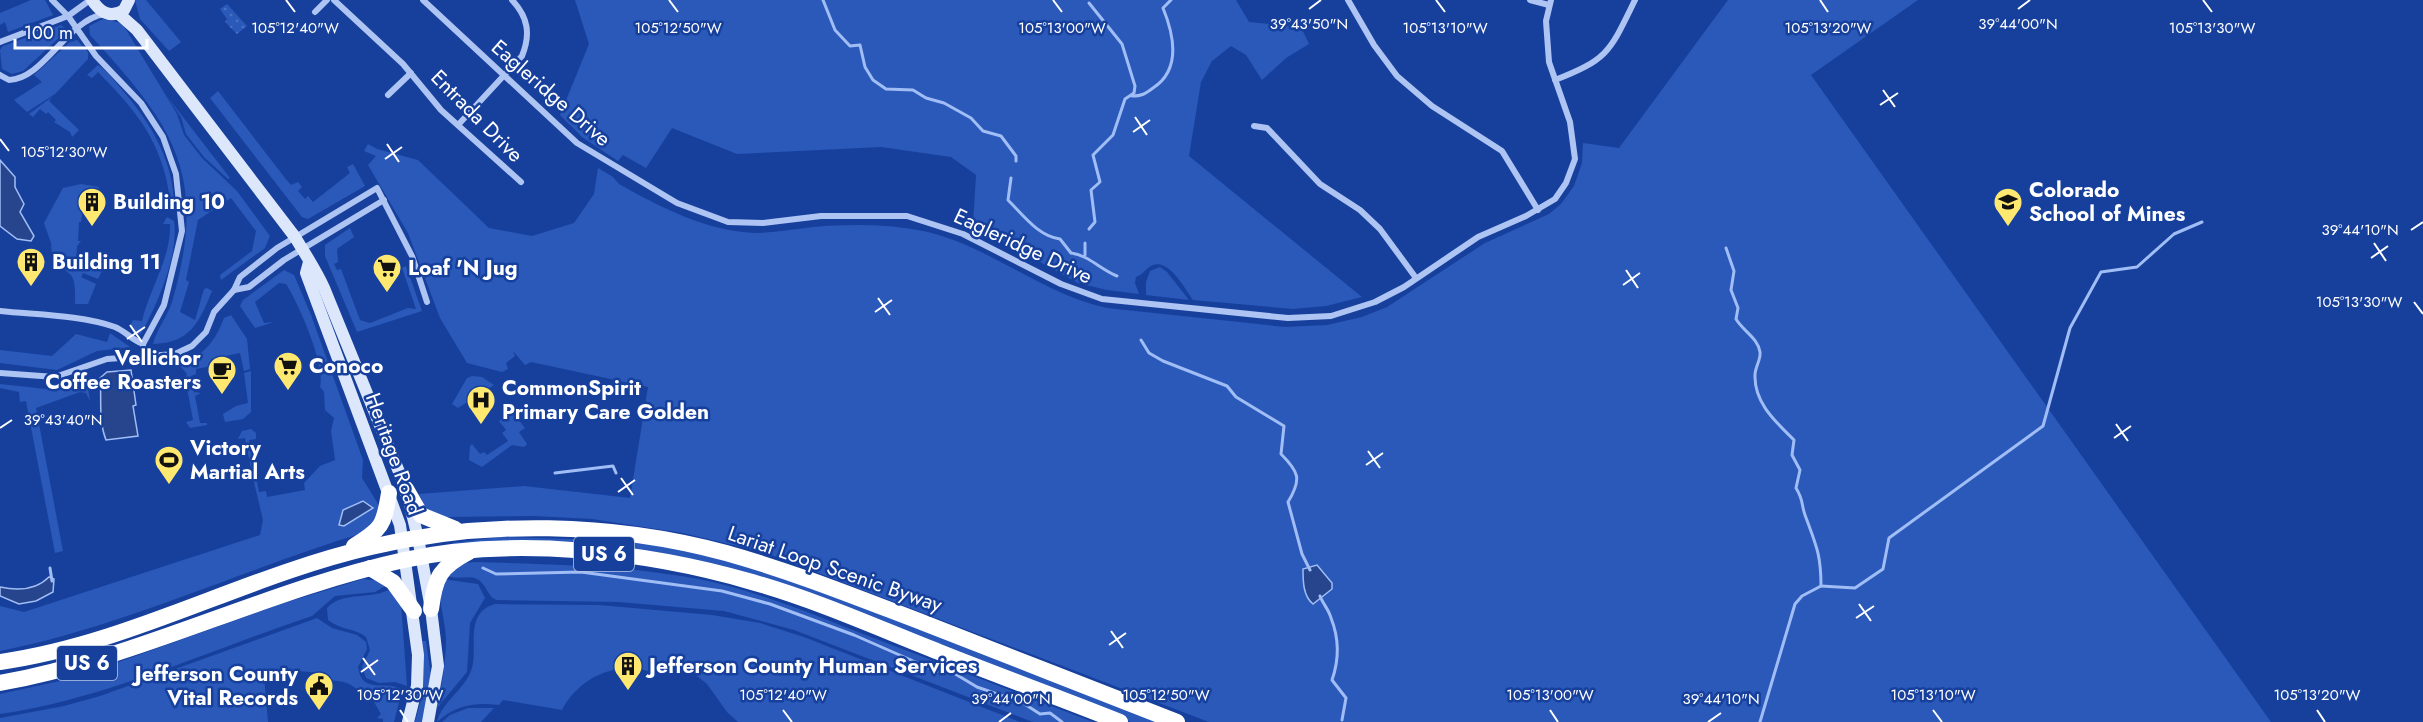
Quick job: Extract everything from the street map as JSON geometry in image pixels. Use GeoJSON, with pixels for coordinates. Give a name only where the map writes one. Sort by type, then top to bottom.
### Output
{"type":"FeatureCollection","features":[{"type":"Feature","properties":{"kind":"highway"},"geometry":{"type":"LineString","coordinates":[[406,489],[421,515],[442,525],[462,530]]}},
{"type":"Feature","properties":{"kind":"highway"},"geometry":{"type":"LineString","coordinates":[[335,556],[379,530],[385,518],[389,493]]}},
{"type":"Feature","properties":{"kind":"highway","name":"US 6"},"geometry":{"type":"LineString","coordinates":[[0,662],[95,639],[335,556],[462,530]]}},
{"type":"Feature","properties":{"kind":"highway","name":"Lariat Loop Scenic Byway"},"geometry":{"type":"LineString","coordinates":[[462,530],[582,530],[661,539],[723,553],[829,586],[1177,722]]}},
{"type":"Feature","properties":{"kind":"highway"},"geometry":{"type":"LineString","coordinates":[[432,609],[434,588],[440,573],[473,550]]}},
{"type":"Feature","properties":{"kind":"highway","name":"Lariat Loop Scenic Byway"},"geometry":{"type":"LineString","coordinates":[[414,558],[473,550],[581,551],[677,564],[752,582],[1120,722]]}},
{"type":"Feature","properties":{"kind":"highway","name":"US 6"},"geometry":{"type":"LineString","coordinates":[[0,683],[39,676],[91,662],[294,589],[414,558]]}},
{"type":"Feature","properties":{"kind":"highway"},"geometry":{"type":"LineString","coordinates":[[370,568],[393,582],[414,611]]}},
{"type":"Feature","properties":{"kind":"main road","name":"Heritage Road"},"geometry":{"type":"LineString","coordinates":[[91,0],[137,30],[295,237],[320,278],[406,489],[411,539]]}},
{"type":"Feature","properties":{"kind":"main road","name":"Heritage Road"},"geometry":{"type":"LineString","coordinates":[[129,2],[137,30]]}},
{"type":"Feature","properties":{"kind":"main road"},"geometry":{"type":"LineString","coordinates":[[113,14],[129,2]]}},
{"type":"Feature","properties":{"kind":"main road","name":"Heritage Road"},"geometry":{"type":"LineString","coordinates":[[309,262],[306,273],[389,493],[411,539]]}},
{"type":"Feature","properties":{"kind":"main road"},"geometry":{"type":"LineString","coordinates":[[408,722],[418,673],[414,611],[414,558],[411,539]]}},
{"type":"Feature","properties":{"kind":"main road"},"geometry":{"type":"LineString","coordinates":[[414,558],[432,609],[438,666],[428,722]]}},
{"type":"Feature","properties":{"kind":"street"},"geometry":{"type":"LineString","coordinates":[[52,0],[68,15],[96,56],[141,103],[163,137],[176,174],[182,231],[164,305],[143,344],[142,357]]}},
{"type":"Feature","properties":{"kind":"street"},"geometry":{"type":"LineString","coordinates":[[0,42],[68,15],[91,0]]}},
{"type":"Feature","properties":{"kind":"street"},"geometry":{"type":"LineString","coordinates":[[315,12],[327,0]]}},
{"type":"Feature","properties":{"kind":"street","name":"Entrada Drive"},"geometry":{"type":"LineString","coordinates":[[334,0],[411,73],[441,110],[521,182]]}},
{"type":"Feature","properties":{"kind":"street","name":"Eagleridge Drive"},"geometry":{"type":"LineString","coordinates":[[423,0],[577,143],[677,203],[728,222],[763,223],[821,216],[907,216],[963,234],[1061,284],[1102,299],[1288,318],[1341,313],[1375,302],[1478,237],[1538,210],[1555,199],[1566,183],[1575,159],[1570,122],[1549,62],[1546,34],[1550,3]]}},
{"type":"Feature","properties":{"kind":"street"},"geometry":{"type":"LineString","coordinates":[[458,125],[522,56],[528,32],[525,18],[512,0]]}},
{"type":"Feature","properties":{"kind":"street"},"geometry":{"type":"LineString","coordinates":[[1348,0],[1374,45],[1397,76],[1432,106],[1502,151],[1538,210]]}},
{"type":"Feature","properties":{"kind":"street"},"geometry":{"type":"LineString","coordinates":[[1530,0],[1550,3]]}},
{"type":"Feature","properties":{"kind":"street"},"geometry":{"type":"LineString","coordinates":[[1555,80],[1589,67],[1604,56],[1635,0]]}},
{"type":"Feature","properties":{"kind":"street"},"geometry":{"type":"LineString","coordinates":[[0,75],[9,80],[26,75],[76,27],[99,15],[113,14]]}},
{"type":"Feature","properties":{"kind":"street","name":"Entrada Drive"},"geometry":{"type":"LineString","coordinates":[[388,95],[411,73]]}},
{"type":"Feature","properties":{"kind":"street"},"geometry":{"type":"LineString","coordinates":[[1254,126],[1267,128],[1320,184],[1360,210],[1380,229],[1416,278]]}},
{"type":"Feature","properties":{"kind":"street"},"geometry":{"type":"LineString","coordinates":[[0,373],[55,377],[107,359],[175,354],[192,346],[206,332],[214,312],[234,290],[240,277],[295,237],[377,188],[411,256],[427,302]]}},
{"type":"Feature","properties":{"kind":"street"},"geometry":{"type":"LineString","coordinates":[[234,290],[249,287],[284,260],[384,200]]}},
{"type":"Feature","properties":{"kind":"street"},"geometry":{"type":"LineString","coordinates":[[0,312],[81,320],[117,328],[133,340],[143,344]]}},
{"type":"Feature","properties":{"kind":"shaded area"},"geometry":{"type":"Polygon","coordinates":[[[31,0],[45,0],[53,15],[8,32],[5,22],[0,25],[0,13],[31,0]]]}},
{"type":"Feature","properties":{"kind":"shaded area"},"geometry":{"type":"Polygon","coordinates":[[[135,0],[146,0],[181,42],[169,51],[140,19],[135,0]]]}},
{"type":"Feature","properties":{"kind":"shaded area"},"geometry":{"type":"Polygon","coordinates":[[[575,0],[1236,0],[1249,22],[1301,27],[1309,44],[1286,58],[1262,80],[1246,55],[1231,46],[1212,61],[1201,82],[1189,156],[1362,297],[1326,306],[1293,309],[1193,300],[1170,269],[1157,264],[1136,277],[1135,283],[1139,294],[1078,283],[973,225],[976,175],[951,157],[881,147],[737,154],[672,128],[646,168],[623,155],[618,161],[582,137],[560,115],[589,44],[575,0]]]}},
{"type":"Feature","properties":{"kind":"shaded area"},"geometry":{"type":"Polygon","coordinates":[[[1728,0],[1918,0],[1811,75],[2271,722],[1209,722],[766,553],[683,533],[592,519],[534,516],[446,517],[426,508],[419,494],[524,486],[630,498],[648,387],[531,362],[525,365],[513,351],[515,356],[506,363],[508,369],[502,372],[467,363],[440,318],[408,233],[368,165],[376,156],[364,151],[368,144],[377,149],[418,160],[489,228],[532,236],[574,223],[594,194],[598,168],[613,177],[619,184],[651,201],[701,223],[719,228],[755,233],[841,225],[868,225],[923,231],[970,247],[1060,292],[1107,308],[1285,327],[1327,325],[1362,317],[1387,307],[1485,243],[1549,214],[1561,204],[1574,186],[1582,163],[1583,143],[1619,148],[1728,0]]]}},
{"type":"Feature","properties":{"kind":"shaded area"},"geometry":{"type":"Polygon","coordinates":[[[227,4],[247,26],[237,34],[225,22],[227,19],[220,9],[227,4]]]}},
{"type":"Feature","properties":{"kind":"shaded area"},"geometry":{"type":"Polygon","coordinates":[[[103,19],[122,23],[177,114],[184,135],[202,158],[237,191],[270,236],[265,248],[221,280],[220,275],[252,251],[256,231],[231,198],[198,220],[186,280],[189,282],[180,312],[195,320],[204,289],[212,291],[192,329],[176,340],[166,343],[153,344],[172,302],[183,258],[187,220],[184,186],[176,155],[163,126],[119,67],[90,35],[89,26],[103,19]]]}},
{"type":"Feature","properties":{"kind":"shaded area"},"geometry":{"type":"Polygon","coordinates":[[[61,25],[66,29],[64,33],[23,71],[12,74],[2,69],[0,50],[3,46],[61,25]]]}},
{"type":"Feature","properties":{"kind":"shaded area"},"geometry":{"type":"Polygon","coordinates":[[[77,40],[88,52],[88,59],[55,94],[27,112],[14,100],[42,82],[34,75],[70,42],[77,40]]]}},
{"type":"Feature","properties":{"kind":"shaded area"},"geometry":{"type":"Polygon","coordinates":[[[98,65],[109,74],[129,98],[156,139],[169,169],[174,202],[171,206],[162,205],[161,200],[170,199],[166,179],[161,160],[146,129],[136,114],[98,72],[92,78],[87,75],[98,65]]]}},
{"type":"Feature","properties":{"kind":"shaded area"},"geometry":{"type":"Polygon","coordinates":[[[218,91],[291,185],[298,182],[302,187],[298,191],[305,199],[308,196],[313,202],[350,173],[347,167],[353,164],[365,186],[308,219],[302,217],[210,98],[218,91]]]}},
{"type":"Feature","properties":{"kind":"shaded area"},"geometry":{"type":"Polygon","coordinates":[[[166,95],[230,178],[228,179],[204,157],[186,134],[181,117],[166,95]]]}},
{"type":"Feature","properties":{"kind":"shaded area"},"geometry":{"type":"Polygon","coordinates":[[[52,97],[49,101],[79,130],[72,137],[70,132],[54,122],[56,120],[48,112],[46,114],[40,109],[33,117],[29,114],[52,97]]]}},
{"type":"Feature","properties":{"kind":"shaded area"},"geometry":{"type":"Polygon","coordinates":[[[0,160],[15,177],[15,187],[24,204],[20,212],[34,236],[31,241],[17,239],[0,226],[0,160]]]}},
{"type":"Feature","properties":{"kind":"shaded area"},"geometry":{"type":"Polygon","coordinates":[[[81,184],[99,187],[98,193],[85,190],[81,222],[79,222],[78,241],[81,241],[77,246],[76,264],[103,269],[98,279],[83,273],[81,277],[96,284],[88,304],[75,304],[73,279],[52,257],[51,243],[44,223],[63,188],[81,184]]]}},
{"type":"Feature","properties":{"kind":"shaded area"},"geometry":{"type":"Polygon","coordinates":[[[167,217],[174,221],[175,234],[170,264],[160,294],[141,334],[134,334],[130,326],[133,320],[142,321],[164,261],[170,224],[163,224],[167,217]]]}},
{"type":"Feature","properties":{"kind":"shaded area"},"geometry":{"type":"Polygon","coordinates":[[[350,228],[354,237],[337,249],[338,262],[334,264],[337,270],[341,269],[360,320],[370,323],[408,308],[416,309],[402,268],[406,266],[422,311],[357,332],[325,256],[325,245],[350,228]]]}},
{"type":"Feature","properties":{"kind":"shaded area"},"geometry":{"type":"Polygon","coordinates":[[[1160,267],[1167,272],[1189,300],[1146,295],[1146,282],[1150,271],[1160,267]]]}},
{"type":"Feature","properties":{"kind":"shaded area"},"geometry":{"type":"Polygon","coordinates":[[[284,270],[294,275],[311,315],[363,460],[362,478],[380,507],[378,516],[366,532],[93,627],[0,651],[0,606],[24,612],[260,535],[263,520],[252,474],[246,475],[244,471],[251,469],[245,438],[238,439],[242,431],[251,429],[256,433],[256,439],[249,440],[259,492],[266,491],[267,497],[305,490],[304,483],[320,466],[335,460],[331,431],[334,418],[325,410],[324,392],[320,387],[321,377],[315,349],[297,304],[286,284],[279,283],[255,302],[264,323],[274,322],[255,328],[240,306],[243,300],[284,270]]]}},
{"type":"Feature","properties":{"kind":"shaded area"},"geometry":{"type":"Polygon","coordinates":[[[231,315],[247,339],[250,369],[244,371],[240,353],[211,359],[212,366],[196,369],[196,374],[191,376],[194,392],[201,393],[195,396],[200,423],[207,423],[207,425],[190,428],[186,422],[193,420],[185,378],[187,374],[179,365],[208,347],[224,318],[231,315]]]}},
{"type":"Feature","properties":{"kind":"shaded area"},"geometry":{"type":"Polygon","coordinates":[[[110,333],[130,347],[97,351],[57,370],[0,363],[0,350],[52,356],[76,334],[107,342],[110,333]]]}},
{"type":"Feature","properties":{"kind":"shaded area"},"geometry":{"type":"Polygon","coordinates":[[[131,370],[136,405],[133,406],[138,436],[106,440],[101,417],[100,378],[107,372],[131,370]]]}},
{"type":"Feature","properties":{"kind":"shaded area"},"geometry":{"type":"Polygon","coordinates":[[[251,371],[251,412],[243,419],[225,422],[223,414],[236,406],[248,403],[244,373],[251,371]]]}},
{"type":"Feature","properties":{"kind":"shaded area"},"geometry":{"type":"Polygon","coordinates":[[[482,377],[494,385],[458,408],[452,404],[467,378],[482,377]]]}},
{"type":"Feature","properties":{"kind":"shaded area"},"geometry":{"type":"Polygon","coordinates":[[[83,379],[87,382],[90,401],[86,393],[80,392],[36,408],[63,551],[55,553],[26,401],[20,402],[19,392],[0,388],[0,384],[55,390],[70,387],[83,379]]]}},
{"type":"Feature","properties":{"kind":"shaded area"},"geometry":{"type":"Polygon","coordinates":[[[507,405],[525,428],[519,432],[527,444],[524,447],[512,445],[482,467],[469,460],[472,444],[480,454],[484,452],[487,455],[508,441],[502,433],[506,430],[499,421],[510,412],[507,405]]]}},
{"type":"Feature","properties":{"kind":"shaded area"},"geometry":{"type":"Polygon","coordinates":[[[363,501],[373,508],[344,526],[339,525],[343,510],[363,501]]]}},
{"type":"Feature","properties":{"kind":"shaded area"},"geometry":{"type":"Polygon","coordinates":[[[501,537],[637,541],[748,564],[1165,722],[1131,722],[750,577],[452,543],[501,537]]]}},
{"type":"Feature","properties":{"kind":"shaded area"},"geometry":{"type":"Polygon","coordinates":[[[465,563],[630,569],[730,586],[801,610],[1093,722],[1033,722],[794,630],[724,611],[618,602],[497,600],[477,579],[448,576],[447,571],[465,563]]]}},
{"type":"Feature","properties":{"kind":"shaded area"},"geometry":{"type":"Polygon","coordinates":[[[1317,565],[1332,583],[1332,589],[1313,604],[1305,593],[1303,569],[1317,565]]]}},
{"type":"Feature","properties":{"kind":"shaded area"},"geometry":{"type":"Polygon","coordinates":[[[49,577],[54,579],[53,592],[36,601],[19,604],[0,596],[0,587],[13,589],[33,587],[49,577]]]}},
{"type":"Feature","properties":{"kind":"shaded area"},"geometry":{"type":"Polygon","coordinates":[[[363,579],[381,581],[387,585],[375,592],[335,596],[312,616],[119,685],[40,707],[0,714],[0,694],[74,678],[281,604],[363,579]]]}},
{"type":"Feature","properties":{"kind":"shaded area"},"geometry":{"type":"Polygon","coordinates":[[[442,579],[478,584],[485,598],[470,623],[467,672],[437,708],[446,647],[440,594],[442,579]]]}},
{"type":"Feature","properties":{"kind":"shaded area"},"geometry":{"type":"Polygon","coordinates":[[[392,588],[401,603],[407,686],[395,682],[379,683],[366,678],[362,667],[370,650],[366,637],[337,626],[328,620],[327,608],[342,599],[376,594],[392,588]]]}},
{"type":"Feature","properties":{"kind":"shaded area"},"geometry":{"type":"Polygon","coordinates":[[[495,604],[599,605],[712,615],[760,623],[804,637],[1020,722],[738,722],[727,712],[707,684],[677,660],[671,659],[664,663],[659,675],[645,670],[631,669],[604,673],[591,679],[580,687],[562,710],[503,700],[499,705],[481,704],[458,708],[437,722],[472,668],[474,631],[479,615],[485,608],[495,604]]]}},
{"type":"Feature","properties":{"kind":"shaded area"},"geometry":{"type":"Polygon","coordinates":[[[317,618],[332,628],[357,635],[366,642],[367,649],[358,667],[364,681],[402,690],[394,722],[383,722],[383,719],[377,718],[381,714],[371,697],[366,700],[362,694],[347,683],[322,681],[323,673],[272,669],[271,675],[264,676],[268,722],[0,722],[0,718],[64,706],[100,696],[317,618]]]}},
{"type":"Feature","properties":{"kind":"shaded area"},"geometry":{"type":"Polygon","coordinates":[[[422,641],[426,641],[431,676],[423,722],[415,722],[423,691],[422,641]]]}},
{"type":"Feature","properties":{"kind":"shaded area"},"geometry":{"type":"Polygon","coordinates":[[[468,708],[494,708],[481,722],[442,722],[450,715],[468,708]]]}},
{"type":"Feature","properties":{"kind":"waterway"},"geometry":{"type":"LineString","coordinates":[[823,0],[835,30],[850,46],[860,45],[865,67],[873,80],[886,89],[913,90],[971,118],[983,131],[1001,136],[1016,156],[1016,161]]}},
{"type":"Feature","properties":{"kind":"waterway"},"geometry":{"type":"LineString","coordinates":[[1132,96],[1148,92],[1162,81],[1168,72],[1173,51],[1170,29],[1163,8],[1171,0]]}},
{"type":"Feature","properties":{"kind":"waterway"},"geometry":{"type":"LineString","coordinates":[[1089,3],[1122,44],[1135,86],[1134,93],[1125,99],[1113,135],[1093,155],[1100,182],[1091,190],[1095,222],[1089,229]]}},
{"type":"Feature","properties":{"kind":"waterway"},"geometry":{"type":"LineString","coordinates":[[1011,178],[1008,200],[1031,224],[1045,234],[1060,239],[1071,253],[1083,256],[1117,276]]}},
{"type":"Feature","properties":{"kind":"waterway"},"geometry":{"type":"LineString","coordinates":[[1821,586],[1855,588],[1883,569],[1889,538],[2043,426],[2070,328],[2101,272],[2137,267],[2174,234],[2202,222]]}},
{"type":"Feature","properties":{"kind":"waterway"},"geometry":{"type":"LineString","coordinates":[[1085,243],[1085,255]]}},
{"type":"Feature","properties":{"kind":"waterway"},"geometry":{"type":"LineString","coordinates":[[1726,248],[1734,271],[1731,290],[1738,308],[1736,319],[1759,347],[1760,358],[1755,375],[1758,394],[1767,411],[1794,440],[1792,455],[1800,470],[1796,488],[1817,550],[1821,575],[1821,586],[1802,596],[1795,604],[1760,722]]}},
{"type":"Feature","properties":{"kind":"waterway"},"geometry":{"type":"LineString","coordinates":[[1141,340],[1149,353],[1163,361],[1227,386],[1236,397],[1284,426],[1281,454],[1295,471],[1297,481],[1288,502],[1302,554],[1310,570]]}},
{"type":"Feature","properties":{"kind":"waterway"},"geometry":{"type":"LineString","coordinates":[[555,473],[613,466],[616,473]]}},
{"type":"Feature","properties":{"kind":"waterway"},"geometry":{"type":"LineString","coordinates":[[50,568],[52,581]]}},
{"type":"Feature","properties":{"kind":"waterway"},"geometry":{"type":"LineString","coordinates":[[483,568],[496,574],[581,572],[722,591],[770,604],[854,635],[936,671],[952,672],[977,687],[1023,703],[1040,714],[1050,713],[1062,722]]}},
{"type":"Feature","properties":{"kind":"waterway"},"geometry":{"type":"LineString","coordinates":[[1320,596],[1336,633],[1337,657],[1332,680],[1346,698],[1342,720]]}},
{"type":"Feature","properties":{"kind":"place","name":"Building 10"},"geometry":{"type":"Point","coordinates":[92,228]}},
{"type":"Feature","properties":{"kind":"place","name":"Colorado School of Mines"},"geometry":{"type":"Point","coordinates":[2008,228]}},
{"type":"Feature","properties":{"kind":"place","name":"Building 11"},"geometry":{"type":"Point","coordinates":[31,288]}},
{"type":"Feature","properties":{"kind":"place","name":"Loaf 'N Jug"},"geometry":{"type":"Point","coordinates":[387,294]}},
{"type":"Feature","properties":{"kind":"place","name":"Conoco"},"geometry":{"type":"Point","coordinates":[288,392]}},
{"type":"Feature","properties":{"kind":"place","name":"Vellichor Coffee Roasters"},"geometry":{"type":"Point","coordinates":[222,396]}},
{"type":"Feature","properties":{"kind":"place","name":"CommonSpirit Primary Care Golden"},"geometry":{"type":"Point","coordinates":[481,426]}},
{"type":"Feature","properties":{"kind":"place","name":"Victory Martial Arts"},"geometry":{"type":"Point","coordinates":[169,486]}},
{"type":"Feature","properties":{"kind":"place","name":"Jefferson County Human Services"},"geometry":{"type":"Point","coordinates":[628,692]}},
{"type":"Feature","properties":{"kind":"place","name":"Jefferson County Vital Records"},"geometry":{"type":"Point","coordinates":[319,712]}}]}
